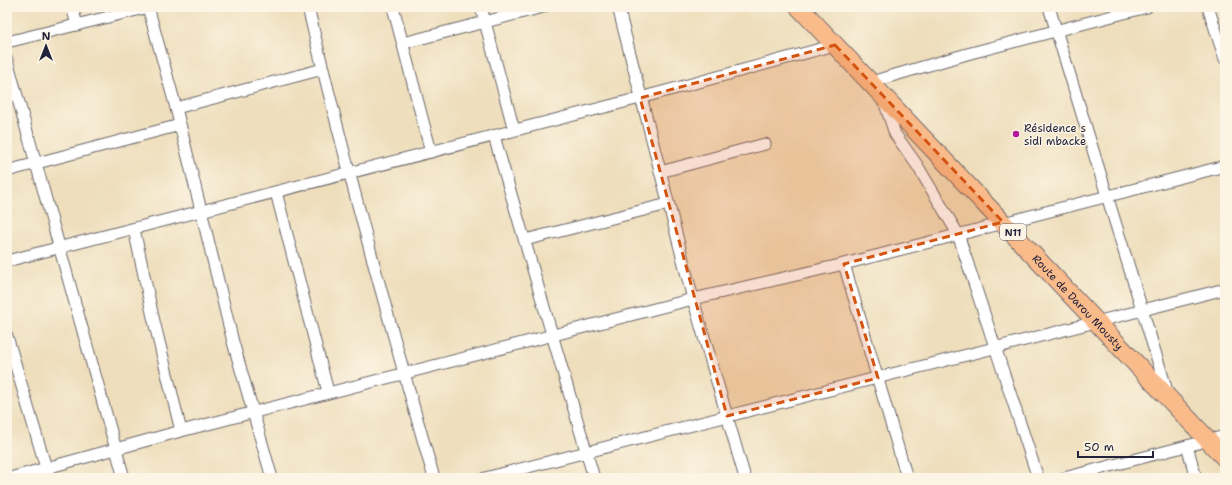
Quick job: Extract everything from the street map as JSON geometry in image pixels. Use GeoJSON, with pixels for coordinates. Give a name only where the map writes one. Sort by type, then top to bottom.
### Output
{"type":"FeatureCollection","features":[{"type":"Feature","properties":{"kind":"main road","name":"Route de Darou Mousty"},"geometry":{"type":"LineString","coordinates":[[799,7],[1096,322],[1170,398],[1217,438],[1225,458]]}},
{"type":"Feature","properties":{"kind":"street"},"geometry":{"type":"LineString","coordinates":[[72,7],[77,24]]}},
{"type":"Feature","properties":{"kind":"street"},"geometry":{"type":"LineString","coordinates":[[7,42],[148,7],[176,108],[221,293],[272,478]]}},
{"type":"Feature","properties":{"kind":"street"},"geometry":{"type":"LineString","coordinates":[[308,7],[349,173],[434,478]]}},
{"type":"Feature","properties":{"kind":"street"},"geometry":{"type":"LineString","coordinates":[[393,7],[431,152]]}},
{"type":"Feature","properties":{"kind":"street"},"geometry":{"type":"LineString","coordinates":[[481,7],[514,130]]}},
{"type":"Feature","properties":{"kind":"street"},"geometry":{"type":"LineString","coordinates":[[402,43],[543,7]]}},
{"type":"Feature","properties":{"kind":"street"},"geometry":{"type":"LineString","coordinates":[[618,7],[640,98],[693,298],[744,478]]}},
{"type":"Feature","properties":{"kind":"street"},"geometry":{"type":"LineString","coordinates":[[1049,7],[1170,398]]}},
{"type":"Feature","properties":{"kind":"street"},"geometry":{"type":"LineString","coordinates":[[1038,478],[958,234],[917,166],[895,134],[876,87],[1056,30],[1133,9],[1147,7]]}},
{"type":"Feature","properties":{"kind":"street"},"geometry":{"type":"LineString","coordinates":[[1208,7],[1225,59]]}},
{"type":"Feature","properties":{"kind":"street"},"geometry":{"type":"LineString","coordinates":[[7,261],[58,246],[202,212],[640,98],[836,45]]}},
{"type":"Feature","properties":{"kind":"street"},"geometry":{"type":"LineString","coordinates":[[7,60],[12,97],[36,164],[124,478]]}},
{"type":"Feature","properties":{"kind":"street"},"geometry":{"type":"LineString","coordinates":[[176,108],[323,69]]}},
{"type":"Feature","properties":{"kind":"street"},"geometry":{"type":"LineString","coordinates":[[7,171],[180,125]]}},
{"type":"Feature","properties":{"kind":"street"},"geometry":{"type":"LineString","coordinates":[[494,136],[594,478]]}},
{"type":"Feature","properties":{"kind":"street"},"geometry":{"type":"LineString","coordinates":[[660,172],[765,144]]}},
{"type":"Feature","properties":{"kind":"street"},"geometry":{"type":"LineString","coordinates":[[10,478],[47,473],[116,449],[181,430],[253,413],[328,392],[552,336],[693,298],[844,264],[1225,166]]}},
{"type":"Feature","properties":{"kind":"street"},"geometry":{"type":"LineString","coordinates":[[276,192],[328,392]]}},
{"type":"Feature","properties":{"kind":"street"},"geometry":{"type":"LineString","coordinates":[[524,240],[668,204]]}},
{"type":"Feature","properties":{"kind":"street"},"geometry":{"type":"LineString","coordinates":[[134,229],[153,317],[181,430]]}},
{"type":"Feature","properties":{"kind":"street"},"geometry":{"type":"LineString","coordinates":[[844,264],[907,478]]}},
{"type":"Feature","properties":{"kind":"street"},"geometry":{"type":"LineString","coordinates":[[485,478],[1225,289]]}},
{"type":"Feature","properties":{"kind":"street"},"geometry":{"type":"LineString","coordinates":[[7,336],[47,473]]}},
{"type":"Feature","properties":{"kind":"street"},"geometry":{"type":"LineString","coordinates":[[1064,478],[1217,438]]}},
{"type":"Feature","properties":{"kind":"street"},"geometry":{"type":"LineString","coordinates":[[1187,446],[1196,478]]}},
{"type":"Feature","properties":{"kind":"highlighted area"},"geometry":{"type":"Polygon","coordinates":[[[835,45],[1003,222],[844,264],[878,378],[727,416],[640,98],[835,45]]]}},
{"type":"Feature","properties":{"kind":"place","name":"Résidence s sidi mbacke"},"geometry":{"type":"Point","coordinates":[1016,134]}}]}
